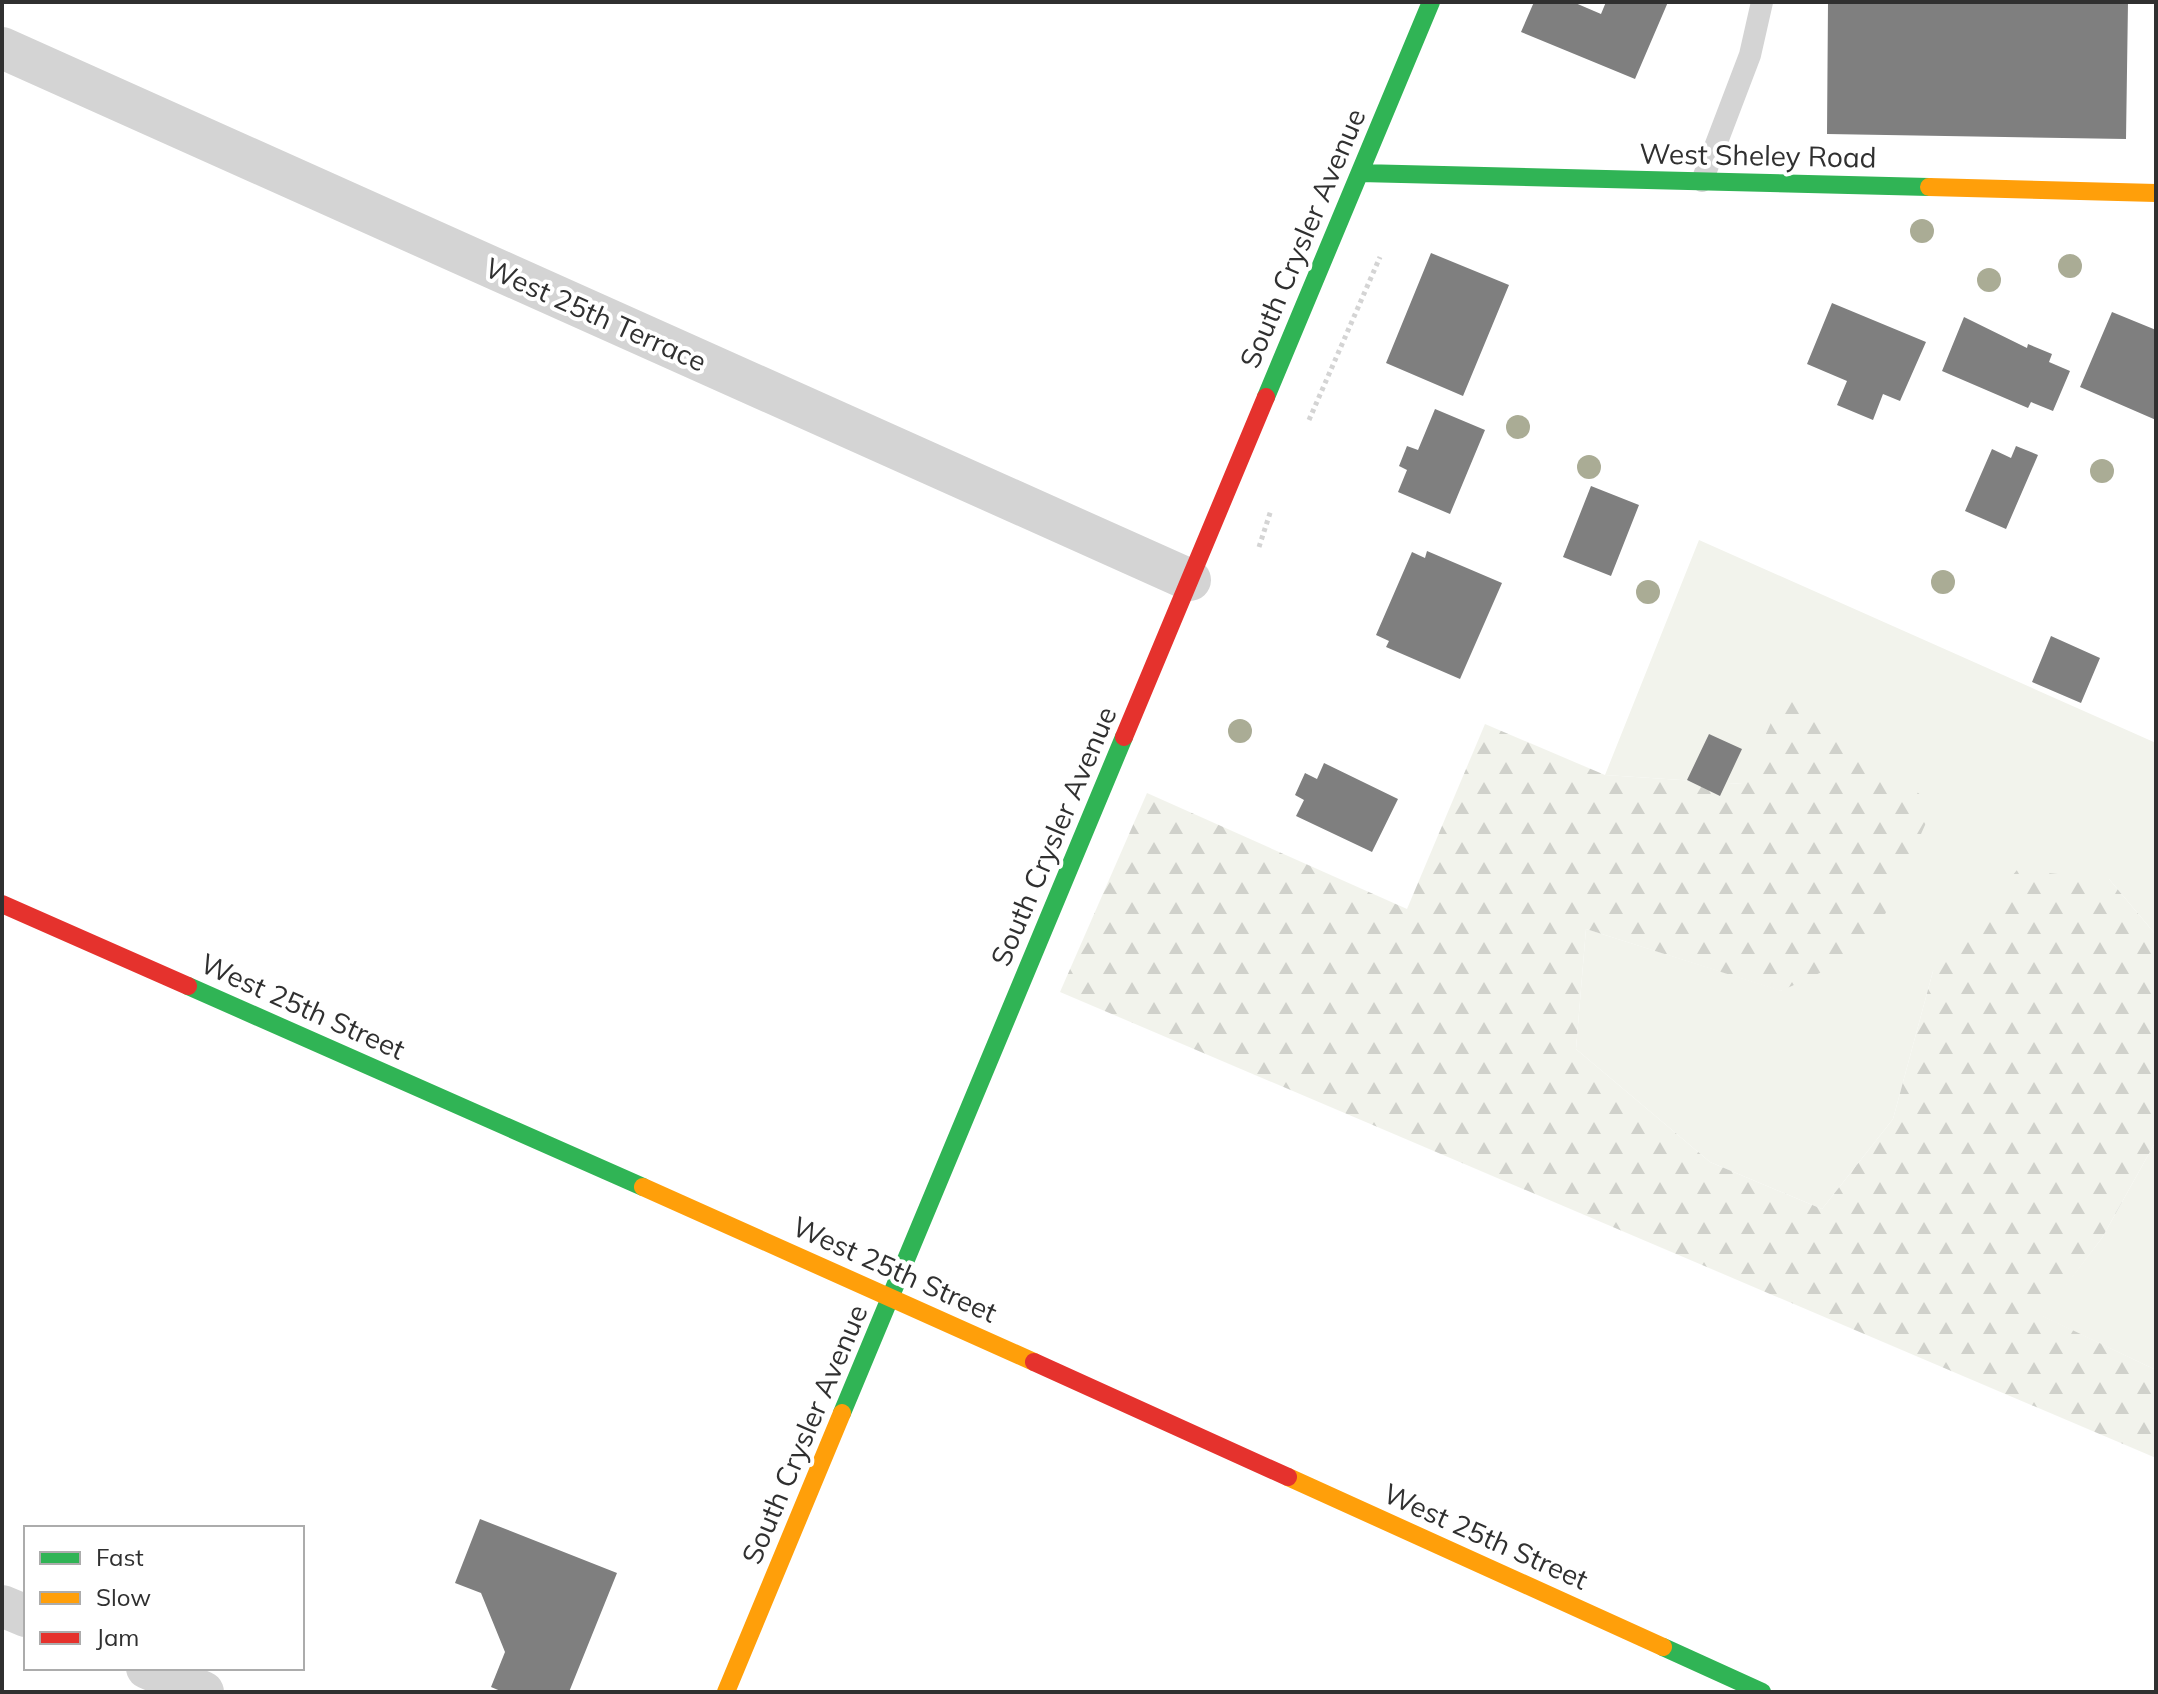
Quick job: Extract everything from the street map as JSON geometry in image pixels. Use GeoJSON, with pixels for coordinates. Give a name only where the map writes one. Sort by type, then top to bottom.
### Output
{"type":"FeatureCollection","features":[{"type":"Feature","properties":{"kind":"street","name":"South Crysler Avenue"},"geometry":{"type":"LineString","coordinates":[[726,1692],[1431,2]]}},
{"type":"Feature","properties":{"kind":"street","name":"West 25th Terrace"},"geometry":{"type":"LineString","coordinates":[[2,48],[1190,580]]}},
{"type":"Feature","properties":{"kind":"street","name":"West Sheley Road"},"geometry":{"type":"LineString","coordinates":[[1360,173],[2156,193]]}},
{"type":"Feature","properties":{"kind":"street","name":"West 25th Street"},"geometry":{"type":"LineString","coordinates":[[2,904],[892,1297],[1762,1692]]}},
{"type":"Feature","properties":{"kind":"street"},"geometry":{"type":"LineString","coordinates":[[2,1606],[24,1615]]}},
{"type":"Feature","properties":{"kind":"street"},"geometry":{"type":"LineString","coordinates":[[152,1670],[203,1692]]}},
{"type":"Feature","properties":{"kind":"lane"},"geometry":{"type":"LineString","coordinates":[[1702,181],[1750,55],[1762,2]]}},
{"type":"Feature","properties":{"kind":"path"},"geometry":{"type":"LineString","coordinates":[[1305,428],[1380,257]]}},
{"type":"Feature","properties":{"kind":"path"},"geometry":{"type":"LineString","coordinates":[[1259,547],[1276,496]]}},
{"type":"Feature","properties":{"kind":"green space"},"geometry":{"type":"Polygon","coordinates":[[[1699,540],[2156,743],[2156,935],[2109,879],[1933,971],[1893,1119],[1822,1209],[1710,1162],[1576,1049],[1586,929],[1782,991],[1743,784],[1605,775],[1699,540]]]}},
{"type":"Feature","properties":{"kind":"green space"},"geometry":{"type":"Polygon","coordinates":[[[1785,692],[1934,805],[1869,950],[1781,991],[1586,929],[1576,1049],[1710,1162],[1822,1209],[1893,1119],[1933,971],[2017,870],[2109,879],[2156,935],[2156,1141],[2102,1238],[2043,1316],[2156,1370],[2156,1458],[1060,992],[1147,793],[1407,909],[1485,724],[1605,775],[1743,784],[1785,692]]]}},
{"type":"Feature","properties":{"kind":"green space"},"geometry":{"type":"Polygon","coordinates":[[[2156,1141],[2156,1370],[2042,1316],[2102,1238],[2156,1141]]]}},
{"type":"Feature","properties":{"kind":"building"},"geometry":{"type":"Polygon","coordinates":[[[1534,2],[1573,2],[1601,14],[1606,2],[1668,2],[1635,79],[1521,32],[1534,2]]]}},
{"type":"Feature","properties":{"kind":"building"},"geometry":{"type":"Polygon","coordinates":[[[1828,2],[2128,2],[2126,139],[1827,134],[1828,2]]]}},
{"type":"Feature","properties":{"kind":"building"},"geometry":{"type":"Polygon","coordinates":[[[1431,253],[1509,285],[1463,396],[1386,363],[1431,253]]]}},
{"type":"Feature","properties":{"kind":"building"},"geometry":{"type":"Polygon","coordinates":[[[1832,303],[1926,342],[1900,401],[1883,394],[1873,420],[1837,405],[1847,381],[1807,364],[1832,303]]]}},
{"type":"Feature","properties":{"kind":"building"},"geometry":{"type":"Polygon","coordinates":[[[2112,312],[2156,330],[2156,420],[2080,387],[2112,312]]]}},
{"type":"Feature","properties":{"kind":"building"},"geometry":{"type":"Polygon","coordinates":[[[1964,317],[2027,348],[2028,344],[2052,354],[2049,362],[2070,371],[2053,411],[2031,402],[2028,408],[1942,371],[1964,317]]]}},
{"type":"Feature","properties":{"kind":"building"},"geometry":{"type":"Polygon","coordinates":[[[1435,409],[1485,430],[1450,514],[1398,492],[1407,470],[1399,466],[1407,446],[1418,450],[1435,409]]]}},
{"type":"Feature","properties":{"kind":"building"},"geometry":{"type":"Polygon","coordinates":[[[2016,446],[2038,455],[2006,529],[1965,511],[1992,449],[2011,458],[2016,446]]]}},
{"type":"Feature","properties":{"kind":"building"},"geometry":{"type":"Polygon","coordinates":[[[1591,486],[1639,505],[1611,576],[1563,557],[1591,486]]]}},
{"type":"Feature","properties":{"kind":"building"},"geometry":{"type":"Polygon","coordinates":[[[1427,551],[1502,583],[1460,679],[1386,647],[1389,641],[1376,635],[1412,552],[1425,558],[1427,551]]]}},
{"type":"Feature","properties":{"kind":"building"},"geometry":{"type":"Polygon","coordinates":[[[2051,636],[2100,658],[2081,703],[2032,682],[2051,636]]]}},
{"type":"Feature","properties":{"kind":"building"},"geometry":{"type":"Polygon","coordinates":[[[1709,734],[1742,749],[1720,796],[1687,780],[1709,734]]]}},
{"type":"Feature","properties":{"kind":"building"},"geometry":{"type":"Polygon","coordinates":[[[1324,763],[1398,799],[1372,852],[1296,816],[1304,800],[1295,795],[1305,773],[1317,779],[1324,763]]]}},
{"type":"Feature","properties":{"kind":"building"},"geometry":{"type":"Polygon","coordinates":[[[480,1519],[617,1573],[569,1692],[503,1692],[491,1687],[505,1652],[481,1593],[455,1583],[480,1519]]]}},
{"type":"Feature","properties":{"kind":"traffic: fast"},"geometry":{"type":"LineString","coordinates":[[1266,397],[1431,2]]}},
{"type":"Feature","properties":{"kind":"traffic: fast"},"geometry":{"type":"LineString","coordinates":[[1360,173],[1929,187]]}},
{"type":"Feature","properties":{"kind":"traffic: fast"},"geometry":{"type":"LineString","coordinates":[[842,1413],[1124,737]]}},
{"type":"Feature","properties":{"kind":"traffic: fast"},"geometry":{"type":"LineString","coordinates":[[188,986],[643,1187]]}},
{"type":"Feature","properties":{"kind":"traffic: fast"},"geometry":{"type":"LineString","coordinates":[[1663,1647],[1762,1692]]}},
{"type":"Feature","properties":{"kind":"traffic: slow"},"geometry":{"type":"LineString","coordinates":[[1929,187],[2156,193]]}},
{"type":"Feature","properties":{"kind":"traffic: slow"},"geometry":{"type":"LineString","coordinates":[[643,1187],[1034,1362]]}},
{"type":"Feature","properties":{"kind":"traffic: slow"},"geometry":{"type":"LineString","coordinates":[[726,1692],[842,1413]]}},
{"type":"Feature","properties":{"kind":"traffic: slow"},"geometry":{"type":"LineString","coordinates":[[1288,1477],[1663,1647]]}},
{"type":"Feature","properties":{"kind":"traffic: jam"},"geometry":{"type":"LineString","coordinates":[[1124,737],[1266,397]]}},
{"type":"Feature","properties":{"kind":"traffic: jam"},"geometry":{"type":"LineString","coordinates":[[2,904],[188,986]]}},
{"type":"Feature","properties":{"kind":"traffic: jam"},"geometry":{"type":"LineString","coordinates":[[1034,1362],[1288,1477]]}}]}
